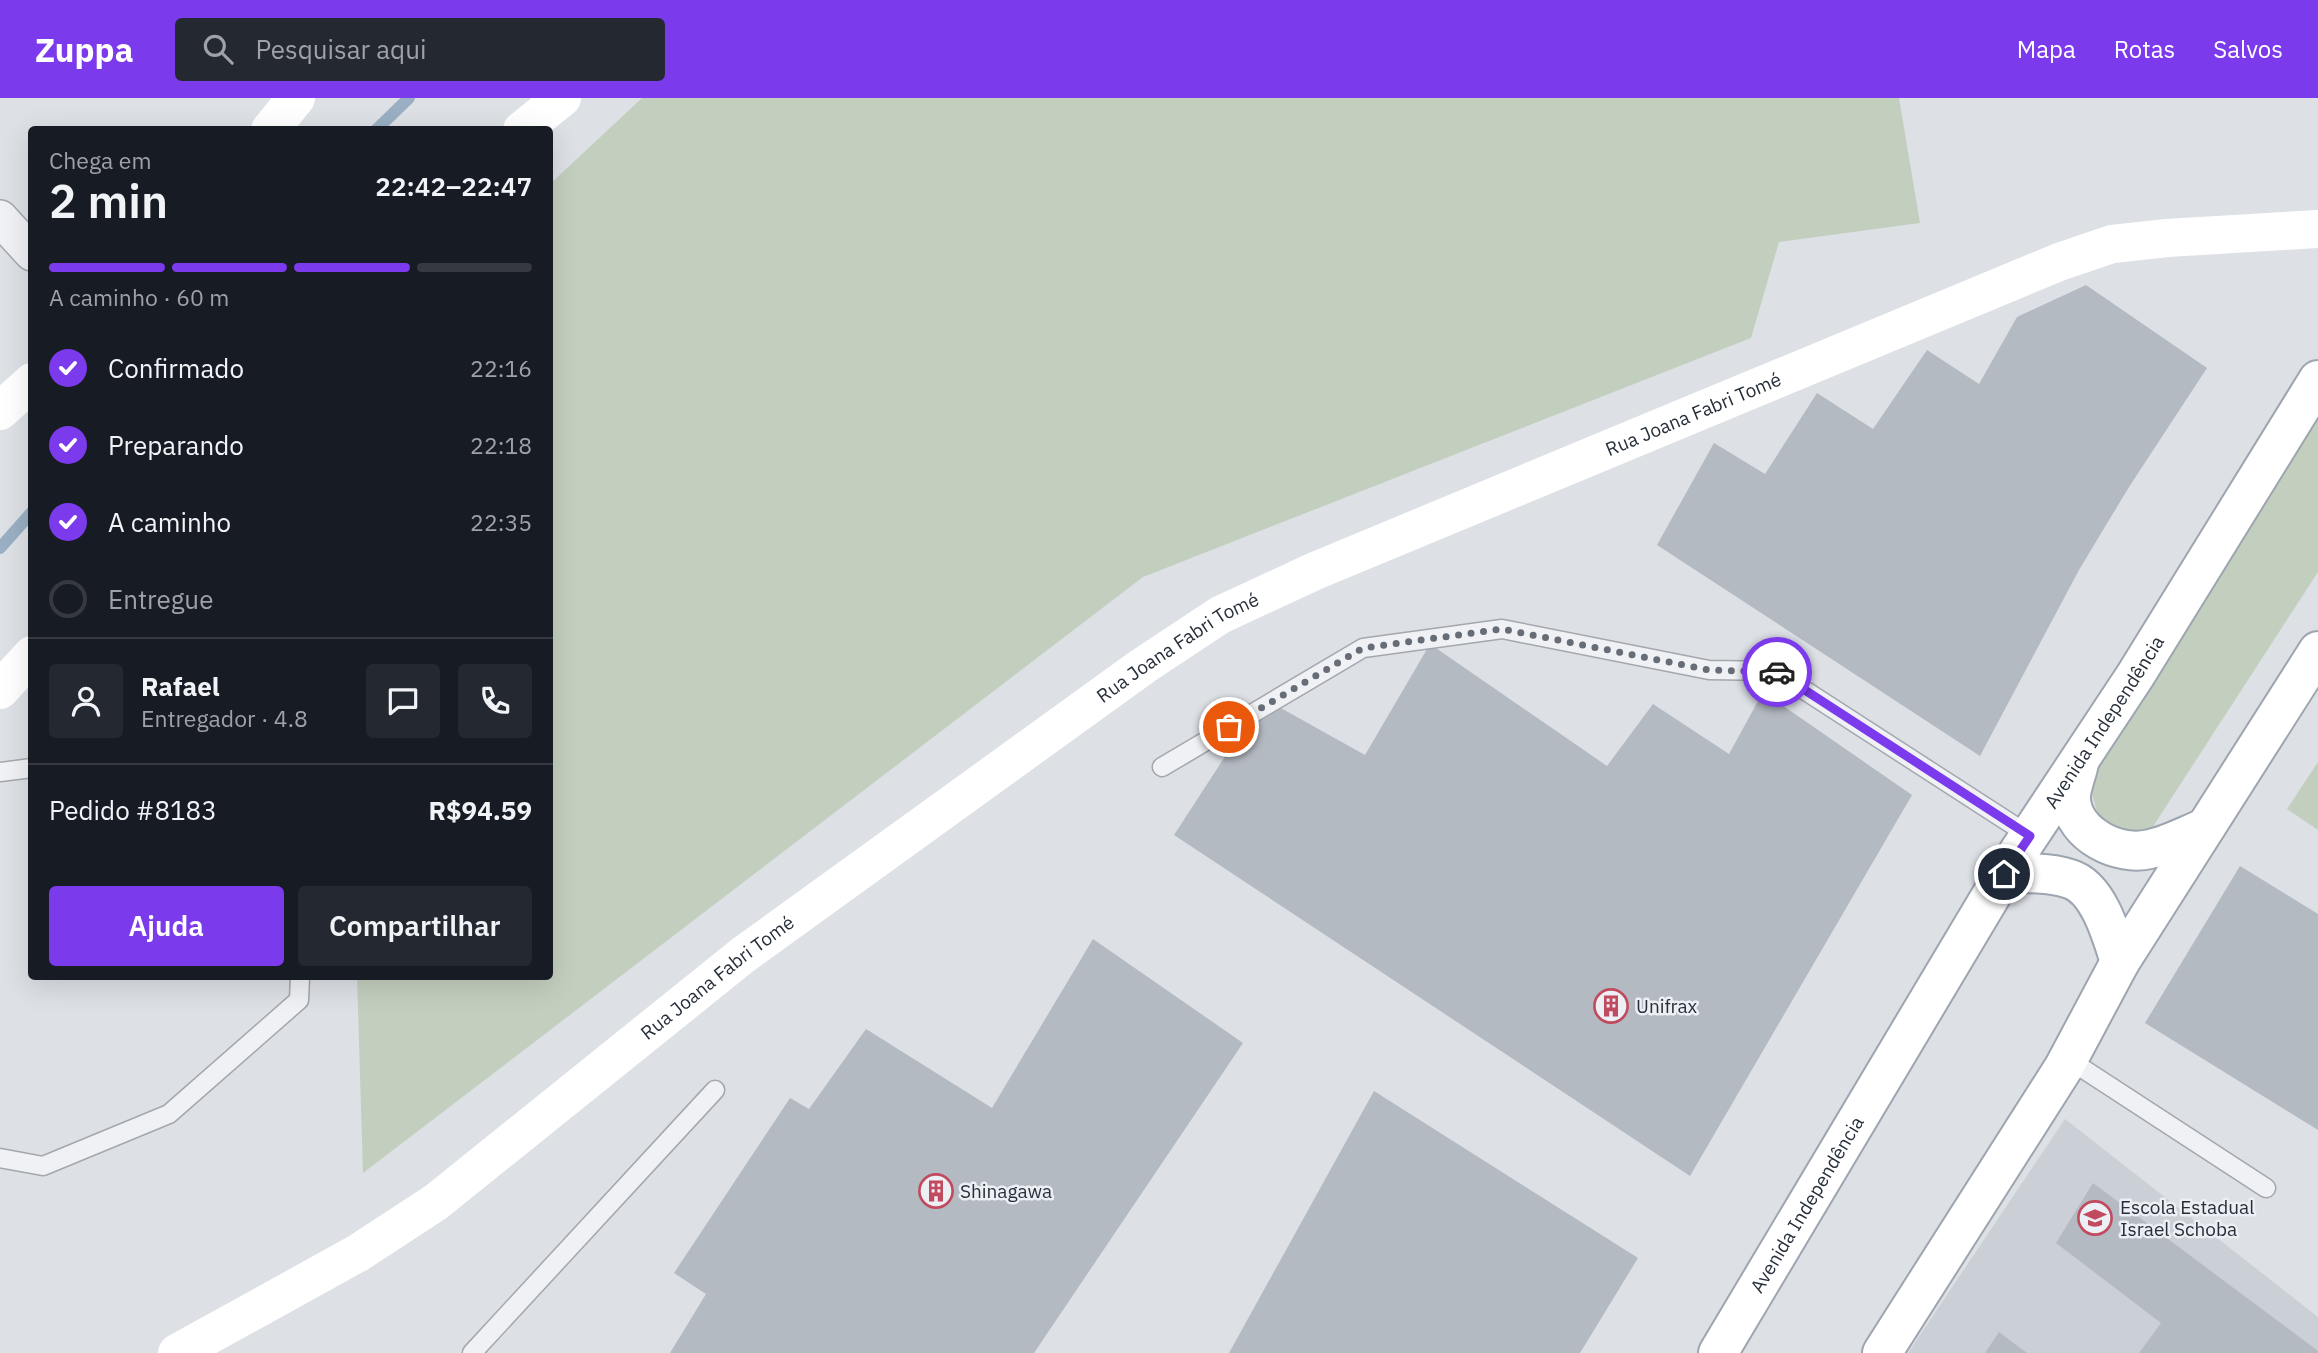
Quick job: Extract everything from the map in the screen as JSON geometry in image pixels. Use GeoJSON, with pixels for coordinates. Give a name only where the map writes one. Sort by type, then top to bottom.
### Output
{"type":"FeatureCollection","features":[{"type":"Feature","properties":{"kind":"street"},"geometry":{"type":"LineString","coordinates":[[273,126],[296,98]]}},
{"type":"Feature","properties":{"kind":"street"},"geometry":{"type":"LineString","coordinates":[[527,126],[562,98]]}},
{"type":"Feature","properties":{"kind":"street"},"geometry":{"type":"LineString","coordinates":[[0,218],[28,249]]}},
{"type":"Feature","properties":{"kind":"street","name":"Rua Joana Fabri Tomé"},"geometry":{"type":"LineString","coordinates":[[177,1353],[358,1253],[436,1202],[743,955],[1143,666],[1220,615],[1328,565],[2059,262],[2112,244],[2318,229]]}},
{"type":"Feature","properties":{"kind":"street","name":"Avenida Independência"},"geometry":{"type":"LineString","coordinates":[[1730,1349],[2004,874],[2135,676],[2318,380]]}},
{"type":"Feature","properties":{"kind":"street"},"geometry":{"type":"LineString","coordinates":[[0,411],[28,386]]}},
{"type":"Feature","properties":{"kind":"street"},"geometry":{"type":"LineString","coordinates":[[1882,1353],[2068,1059],[2120,962],[2318,652]]}},
{"type":"Feature","properties":{"kind":"street"},"geometry":{"type":"LineString","coordinates":[[0,690],[28,659]]}},
{"type":"Feature","properties":{"kind":"street"},"geometry":{"type":"LineString","coordinates":[[2079,761],[2071,800],[2078,820],[2095,837],[2115,848],[2133,851],[2150,849],[2206,828]]}},
{"type":"Feature","properties":{"kind":"street"},"geometry":{"type":"LineString","coordinates":[[2004,874],[2042,873],[2073,880],[2105,915],[2120,962]]}},
{"type":"Feature","properties":{"kind":"lane"},"geometry":{"type":"LineString","coordinates":[[1161,767],[1363,648],[1502,629],[1709,670],[1775,671],[2030,836]]}},
{"type":"Feature","properties":{"kind":"lane"},"geometry":{"type":"LineString","coordinates":[[0,772],[28,768]]}},
{"type":"Feature","properties":{"kind":"lane"},"geometry":{"type":"LineString","coordinates":[[0,1157],[43,1166],[170,1114],[299,1000],[300,980]]}},
{"type":"Feature","properties":{"kind":"lane"},"geometry":{"type":"LineString","coordinates":[[2068,1059],[2266,1188]]}},
{"type":"Feature","properties":{"kind":"lane"},"geometry":{"type":"LineString","coordinates":[[472,1353],[715,1090]]}},
{"type":"Feature","properties":{"kind":"shaded area","name":"Escola Estadual Israel Schoba"},"geometry":{"type":"Polygon","coordinates":[[[2065,1119],[2318,1317],[2318,1353],[1908,1353],[2065,1119]]]}},
{"type":"Feature","properties":{"kind":"green space"},"geometry":{"type":"Polygon","coordinates":[[[642,98],[1899,98],[1920,223],[1779,242],[1751,338],[1143,577],[363,1173],[357,980],[553,980],[553,181],[642,98]]]}},
{"type":"Feature","properties":{"kind":"green space"},"geometry":{"type":"Polygon","coordinates":[[[2318,414],[2318,572],[2152,828],[2122,836],[2098,815],[2086,773],[2318,414]]]}},
{"type":"Feature","properties":{"kind":"green space"},"geometry":{"type":"Polygon","coordinates":[[[2318,762],[2318,830],[2287,809],[2318,762]]]}},
{"type":"Feature","properties":{"kind":"building"},"geometry":{"type":"Polygon","coordinates":[[[2086,285],[2207,368],[2129,487],[2079,570],[1980,756],[1657,545],[1714,443],[1765,474],[1817,393],[1873,429],[1927,350],[1979,384],[2017,317],[2086,285]]]}},
{"type":"Feature","properties":{"kind":"building","name":"Unifrax"},"geometry":{"type":"Polygon","coordinates":[[[1430,644],[1607,766],[1653,704],[1729,754],[1763,692],[1912,795],[1690,1176],[1174,835],[1263,698],[1365,755],[1430,644]]]}},
{"type":"Feature","properties":{"kind":"building"},"geometry":{"type":"Polygon","coordinates":[[[2240,866],[2318,914],[2318,1130],[2145,1023],[2240,866]]]}},
{"type":"Feature","properties":{"kind":"building","name":"Shinagawa"},"geometry":{"type":"Polygon","coordinates":[[[1093,939],[1243,1043],[1034,1353],[670,1353],[706,1294],[674,1273],[790,1098],[809,1109],[866,1029],[992,1108],[1093,939]]]}},
{"type":"Feature","properties":{"kind":"building"},"geometry":{"type":"Polygon","coordinates":[[[1374,1091],[1638,1258],[1580,1353],[1229,1353],[1374,1091]]]}},
{"type":"Feature","properties":{"kind":"building"},"geometry":{"type":"Polygon","coordinates":[[[2093,1183],[2318,1353],[2139,1353],[2161,1323],[2056,1243],[2093,1183]]]}},
{"type":"Feature","properties":{"kind":"building"},"geometry":{"type":"Polygon","coordinates":[[[1999,1332],[2027,1353],[1985,1353],[1999,1332]]]}},
{"type":"Feature","properties":{"kind":"waterway"},"geometry":{"type":"LineString","coordinates":[[380,126],[409,98]]}},
{"type":"Feature","properties":{"kind":"waterway"},"geometry":{"type":"LineString","coordinates":[[0,548],[28,516]]}},
{"type":"Feature","properties":{"kind":"way so far"},"geometry":{"type":"LineString","coordinates":[[1229,727],[1363,648],[1502,629],[1709,670],[1777,672]]}},
{"type":"Feature","properties":{"kind":"place","name":"Unifrax"},"geometry":{"type":"Point","coordinates":[1611,1006]}},
{"type":"Feature","properties":{"kind":"place","name":"Shinagawa"},"geometry":{"type":"Point","coordinates":[936,1191]}},
{"type":"Feature","properties":{"kind":"place","name":"Escola Estadual Israel Schoba"},"geometry":{"type":"Point","coordinates":[2095,1218]}},
{"type":"Feature","properties":{"kind":"route"},"geometry":{"type":"LineString","coordinates":[[1777,672],[2030,836],[2004,874]]}}]}
